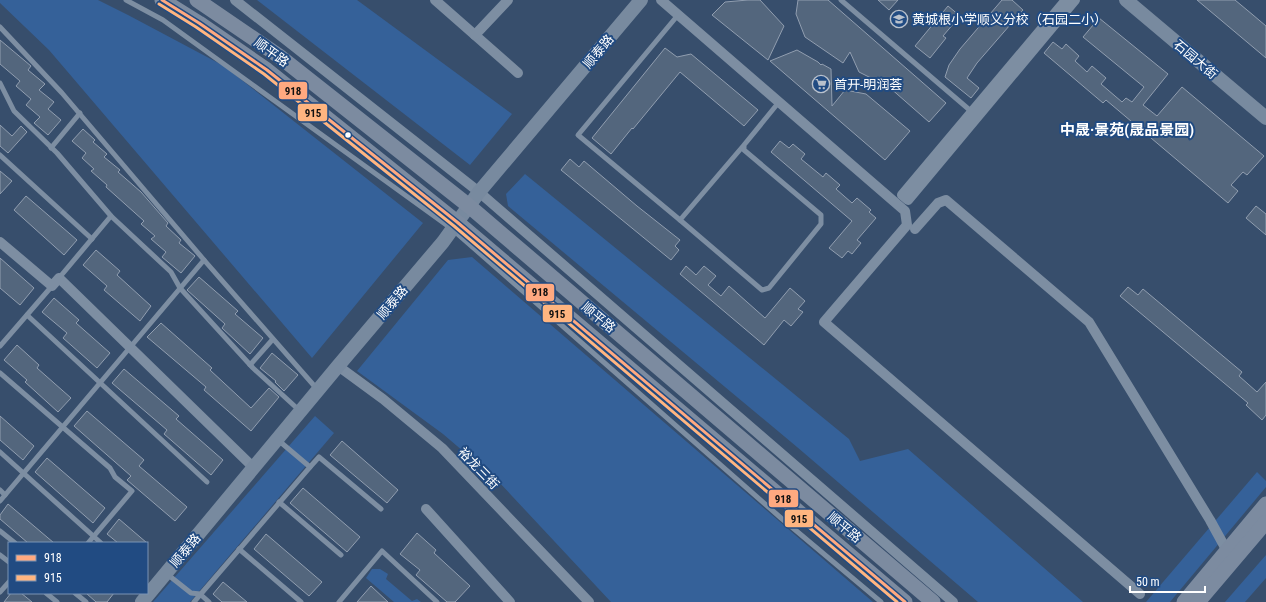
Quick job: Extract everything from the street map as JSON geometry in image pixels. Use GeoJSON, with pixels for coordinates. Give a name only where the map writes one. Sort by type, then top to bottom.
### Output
{"type":"FeatureCollection","features":[{"type":"Feature","properties":{"kind":"main road","name":"顺平路"},"geometry":{"type":"LineString","coordinates":[[162,0],[199,23],[267,70],[905,602]]}},
{"type":"Feature","properties":{"kind":"main road","name":"顺平路"},"geometry":{"type":"LineString","coordinates":[[197,0],[278,56],[469,206],[933,602]]}},
{"type":"Feature","properties":{"kind":"main road"},"geometry":{"type":"LineString","coordinates":[[1184,602],[1266,504]]}},
{"type":"Feature","properties":{"kind":"main road"},"geometry":{"type":"LineString","coordinates":[[1198,602],[1266,522]]}},
{"type":"Feature","properties":{"kind":"street"},"geometry":{"type":"LineString","coordinates":[[235,0],[479,192],[952,602]]}},
{"type":"Feature","properties":{"kind":"street"},"geometry":{"type":"LineString","coordinates":[[435,0],[518,73]]}},
{"type":"Feature","properties":{"kind":"street"},"geometry":{"type":"LineString","coordinates":[[475,35],[508,0]]}},
{"type":"Feature","properties":{"kind":"street","name":"顺泰路"},"geometry":{"type":"LineString","coordinates":[[142,602],[443,242],[479,192],[641,0]]}},
{"type":"Feature","properties":{"kind":"street"},"geometry":{"type":"LineString","coordinates":[[661,0],[905,211],[907,225],[824,322],[1140,594]]}},
{"type":"Feature","properties":{"kind":"street"},"geometry":{"type":"LineString","coordinates":[[975,114],[1066,0]]}},
{"type":"Feature","properties":{"kind":"street"},"geometry":{"type":"LineString","coordinates":[[905,197],[975,114],[1075,0]]}},
{"type":"Feature","properties":{"kind":"street","name":"石园大街"},"geometry":{"type":"LineString","coordinates":[[1126,0],[1266,118]]}},
{"type":"Feature","properties":{"kind":"street"},"geometry":{"type":"LineString","coordinates":[[915,229],[938,203],[946,200],[1089,322],[1206,513],[1227,551]]}},
{"type":"Feature","properties":{"kind":"street"},"geometry":{"type":"LineString","coordinates":[[0,242],[55,282],[129,347],[254,468]]}},
{"type":"Feature","properties":{"kind":"street","name":"裕龙三街"},"geometry":{"type":"LineString","coordinates":[[338,366],[383,399],[442,448],[589,602]]}},
{"type":"Feature","properties":{"kind":"street"},"geometry":{"type":"LineString","coordinates":[[426,509],[510,602]]}},
{"type":"Feature","properties":{"kind":"lane"},"geometry":{"type":"LineString","coordinates":[[126,0],[163,20],[454,226],[781,518],[881,602]]}},
{"type":"Feature","properties":{"kind":"lane"},"geometry":{"type":"LineString","coordinates":[[841,0],[975,114]]}},
{"type":"Feature","properties":{"kind":"lane"},"geometry":{"type":"LineString","coordinates":[[678,16],[578,135],[762,290],[770,288],[821,224],[822,215],[744,150],[744,145]]}},
{"type":"Feature","properties":{"kind":"lane"},"geometry":{"type":"LineString","coordinates":[[0,27],[80,113],[204,260],[318,390]]}},
{"type":"Feature","properties":{"kind":"lane"},"geometry":{"type":"LineString","coordinates":[[0,83],[14,111],[51,148],[111,216],[171,272],[180,288],[250,365],[300,412]]}},
{"type":"Feature","properties":{"kind":"lane"},"geometry":{"type":"LineString","coordinates":[[680,220],[779,102]]}},
{"type":"Feature","properties":{"kind":"lane"},"geometry":{"type":"LineString","coordinates":[[51,148],[80,113]]}},
{"type":"Feature","properties":{"kind":"lane"},"geometry":{"type":"LineString","coordinates":[[0,155],[92,239]]}},
{"type":"Feature","properties":{"kind":"lane"},"geometry":{"type":"LineString","coordinates":[[0,346],[111,216]]}},
{"type":"Feature","properties":{"kind":"lane"},"geometry":{"type":"LineString","coordinates":[[0,501],[204,260]]}},
{"type":"Feature","properties":{"kind":"lane"},"geometry":{"type":"LineString","coordinates":[[27,315],[207,482]]}},
{"type":"Feature","properties":{"kind":"lane"},"geometry":{"type":"LineString","coordinates":[[250,365],[273,339]]}},
{"type":"Feature","properties":{"kind":"lane"},"geometry":{"type":"LineString","coordinates":[[0,373],[110,468],[115,477],[132,491],[89,542]]}},
{"type":"Feature","properties":{"kind":"lane"},"geometry":{"type":"LineString","coordinates":[[278,439],[310,467]]}},
{"type":"Feature","properties":{"kind":"lane"},"geometry":{"type":"LineString","coordinates":[[0,452],[100,542]]}},
{"type":"Feature","properties":{"kind":"lane"},"geometry":{"type":"LineString","coordinates":[[194,602],[319,457],[381,509]]}},
{"type":"Feature","properties":{"kind":"lane"},"geometry":{"type":"LineString","coordinates":[[0,490],[6,495]]}},
{"type":"Feature","properties":{"kind":"lane"},"geometry":{"type":"LineString","coordinates":[[279,502],[341,555]]}},
{"type":"Feature","properties":{"kind":"lane"},"geometry":{"type":"LineString","coordinates":[[0,531],[14,542]]}},
{"type":"Feature","properties":{"kind":"lane"},"geometry":{"type":"LineString","coordinates":[[239,549],[301,602]]}},
{"type":"Feature","properties":{"kind":"lane"},"geometry":{"type":"LineString","coordinates":[[340,602],[382,551],[437,602]]}},
{"type":"Feature","properties":{"kind":"lane"},"geometry":{"type":"LineString","coordinates":[[0,555],[8,561]]}},
{"type":"Feature","properties":{"kind":"lane"},"geometry":{"type":"LineString","coordinates":[[166,573],[191,593],[200,594],[209,602]]}},
{"type":"Feature","properties":{"kind":"lane"},"geometry":{"type":"LineString","coordinates":[[0,592],[8,583]]}},
{"type":"Feature","properties":{"kind":"lane"},"geometry":{"type":"LineString","coordinates":[[47,594],[57,602]]}},
{"type":"Feature","properties":{"kind":"lane"},"geometry":{"type":"LineString","coordinates":[[76,594],[86,602]]}},
{"type":"Feature","properties":{"kind":"shaded area"},"geometry":{"type":"Polygon","coordinates":[[[0,0],[98,0],[128,15],[224,66],[423,223],[312,358],[49,50],[0,3],[0,0]]]}},
{"type":"Feature","properties":{"kind":"shaded area"},"geometry":{"type":"Polygon","coordinates":[[[257,0],[357,0],[512,114],[470,165],[257,0]]]}},
{"type":"Feature","properties":{"kind":"shaded area"},"geometry":{"type":"Polygon","coordinates":[[[525,174],[849,439],[860,461],[908,449],[1083,602],[978,602],[797,447],[508,206],[506,194],[525,174]]]}},
{"type":"Feature","properties":{"kind":"shaded area"},"geometry":{"type":"Polygon","coordinates":[[[472,257],[873,602],[611,602],[498,481],[443,434],[357,371],[448,260],[472,257]]]}},
{"type":"Feature","properties":{"kind":"shaded area"},"geometry":{"type":"Polygon","coordinates":[[[315,416],[334,433],[190,602],[153,602],[315,416]]]}},
{"type":"Feature","properties":{"kind":"shaded area"},"geometry":{"type":"Polygon","coordinates":[[[1257,472],[1266,481],[1266,487],[1170,602],[1146,602],[1257,472]]]}},
{"type":"Feature","properties":{"kind":"shaded area"},"geometry":{"type":"Polygon","coordinates":[[[1266,555],[1266,578],[1245,602],[1225,602],[1266,555]]]}},
{"type":"Feature","properties":{"kind":"shaded area"},"geometry":{"type":"Polygon","coordinates":[[[372,569],[380,569],[388,574],[386,579],[412,601],[417,599],[421,602],[394,602],[366,578],[372,569]]]}},
{"type":"Feature","properties":{"kind":"building"},"geometry":{"type":"Polygon","coordinates":[[[760,0],[784,26],[768,60],[712,15],[725,2],[760,0]]]}},
{"type":"Feature","properties":{"kind":"building"},"geometry":{"type":"Polygon","coordinates":[[[798,0],[828,0],[946,103],[929,122],[889,87],[859,72],[850,52],[843,63],[805,37],[796,14],[798,0]]]}},
{"type":"Feature","properties":{"kind":"building"},"geometry":{"type":"Polygon","coordinates":[[[878,0],[898,0],[889,10],[878,0]]]}},
{"type":"Feature","properties":{"kind":"building"},"geometry":{"type":"Polygon","coordinates":[[[1002,0],[1012,0],[1023,10],[977,63],[967,78],[979,88],[971,98],[945,77],[949,65],[960,49],[1002,0]]]}},
{"type":"Feature","properties":{"kind":"building"},"geometry":{"type":"Polygon","coordinates":[[[1197,0],[1235,0],[1253,15],[1266,26],[1266,58],[1197,0]]]}},
{"type":"Feature","properties":{"kind":"building"},"geometry":{"type":"Polygon","coordinates":[[[948,6],[960,16],[943,36],[946,38],[930,58],[915,46],[948,6]]]}},
{"type":"Feature","properties":{"kind":"building"},"geometry":{"type":"Polygon","coordinates":[[[1099,18],[1168,74],[1143,105],[1157,116],[1182,87],[1264,156],[1247,175],[1243,172],[1231,185],[1238,191],[1228,203],[1106,100],[1103,103],[1044,53],[1053,42],[1062,49],[1066,44],[1079,56],[1075,61],[1087,72],[1092,66],[1106,78],[1101,84],[1122,102],[1126,98],[1132,102],[1144,87],[1083,37],[1099,18]]]}},
{"type":"Feature","properties":{"kind":"building"},"geometry":{"type":"Polygon","coordinates":[[[0,40],[31,66],[28,70],[45,84],[39,90],[54,102],[48,109],[61,120],[48,135],[34,123],[40,117],[26,105],[31,99],[16,86],[20,81],[0,64],[0,40]]]}},
{"type":"Feature","properties":{"kind":"building"},"geometry":{"type":"Polygon","coordinates":[[[665,48],[677,57],[691,54],[758,110],[744,126],[680,72],[611,154],[592,138],[665,48]]]}},
{"type":"Feature","properties":{"kind":"building"},"geometry":{"type":"Polygon","coordinates":[[[797,50],[821,65],[822,64],[831,69],[832,106],[845,90],[866,94],[910,131],[885,160],[770,61],[797,50]]]}},
{"type":"Feature","properties":{"kind":"building"},"geometry":{"type":"Polygon","coordinates":[[[0,125],[12,136],[21,126],[27,132],[8,153],[0,146],[0,125]]]}},
{"type":"Feature","properties":{"kind":"building"},"geometry":{"type":"Polygon","coordinates":[[[83,129],[95,140],[93,142],[107,154],[104,157],[120,170],[118,172],[141,192],[168,223],[166,226],[181,240],[179,243],[195,256],[181,273],[162,257],[166,252],[151,239],[155,236],[141,224],[144,221],[106,187],[107,185],[91,171],[94,169],[82,158],[86,153],[72,141],[83,129]]]}},
{"type":"Feature","properties":{"kind":"building"},"geometry":{"type":"Polygon","coordinates":[[[780,141],[789,148],[793,144],[805,154],[801,159],[823,177],[826,173],[840,185],[836,189],[852,203],[857,198],[871,210],[869,212],[876,218],[857,240],[861,243],[852,254],[848,251],[842,258],[829,248],[852,221],[771,152],[780,141]]]}},
{"type":"Feature","properties":{"kind":"building"},"geometry":{"type":"Polygon","coordinates":[[[570,159],[579,167],[584,161],[680,240],[675,246],[679,250],[671,260],[561,170],[570,159]]]}},
{"type":"Feature","properties":{"kind":"building"},"geometry":{"type":"Polygon","coordinates":[[[0,171],[12,181],[0,194],[0,171]]]}},
{"type":"Feature","properties":{"kind":"building"},"geometry":{"type":"Polygon","coordinates":[[[26,196],[77,240],[64,255],[14,210],[26,196]]]}},
{"type":"Feature","properties":{"kind":"building"},"geometry":{"type":"Polygon","coordinates":[[[1256,206],[1266,214],[1266,235],[1246,218],[1256,206]]]}},
{"type":"Feature","properties":{"kind":"building"},"geometry":{"type":"Polygon","coordinates":[[[96,250],[120,271],[117,275],[151,306],[140,321],[104,290],[107,286],[83,265],[96,250]]]}},
{"type":"Feature","properties":{"kind":"building"},"geometry":{"type":"Polygon","coordinates":[[[0,258],[34,288],[20,305],[0,288],[0,258]]]}},
{"type":"Feature","properties":{"kind":"building"},"geometry":{"type":"Polygon","coordinates":[[[686,266],[696,275],[704,266],[716,276],[708,285],[721,296],[729,286],[765,318],[790,288],[805,301],[798,309],[803,312],[791,326],[784,320],[764,345],[680,274],[686,266]]]}},
{"type":"Feature","properties":{"kind":"building"},"geometry":{"type":"Polygon","coordinates":[[[199,277],[238,311],[235,314],[263,338],[250,354],[222,328],[225,324],[187,290],[199,277]]]}},
{"type":"Feature","properties":{"kind":"building"},"geometry":{"type":"Polygon","coordinates":[[[1128,287],[1138,295],[1143,289],[1242,372],[1239,376],[1257,392],[1266,382],[1266,415],[1262,420],[1246,405],[1248,403],[1120,296],[1128,287]]]}},
{"type":"Feature","properties":{"kind":"building"},"geometry":{"type":"Polygon","coordinates":[[[54,298],[79,320],[76,323],[110,353],[97,368],[63,338],[67,333],[42,312],[54,298]]]}},
{"type":"Feature","properties":{"kind":"building"},"geometry":{"type":"Polygon","coordinates":[[[161,323],[212,368],[210,370],[251,408],[269,388],[279,397],[251,431],[204,390],[206,387],[147,337],[161,323]]]}},
{"type":"Feature","properties":{"kind":"building"},"geometry":{"type":"Polygon","coordinates":[[[17,345],[39,365],[37,368],[71,398],[58,412],[25,382],[27,380],[4,360],[17,345]]]}},
{"type":"Feature","properties":{"kind":"building"},"geometry":{"type":"Polygon","coordinates":[[[272,353],[298,375],[284,391],[275,382],[276,381],[260,368],[272,353]]]}},
{"type":"Feature","properties":{"kind":"building"},"geometry":{"type":"Polygon","coordinates":[[[124,369],[179,416],[176,419],[223,460],[211,475],[164,434],[167,430],[112,383],[124,369]]]}},
{"type":"Feature","properties":{"kind":"building"},"geometry":{"type":"Polygon","coordinates":[[[87,411],[144,460],[139,466],[187,507],[175,521],[127,480],[131,476],[74,426],[87,411]]]}},
{"type":"Feature","properties":{"kind":"building"},"geometry":{"type":"Polygon","coordinates":[[[0,416],[34,446],[23,460],[0,440],[0,416]]]}},
{"type":"Feature","properties":{"kind":"building"},"geometry":{"type":"Polygon","coordinates":[[[342,441],[398,490],[387,503],[330,455],[342,441]]]}},
{"type":"Feature","properties":{"kind":"building"},"geometry":{"type":"Polygon","coordinates":[[[47,458],[105,508],[93,523],[35,472],[47,458]]]}},
{"type":"Feature","properties":{"kind":"building"},"geometry":{"type":"Polygon","coordinates":[[[303,488],[360,537],[347,552],[290,503],[303,488]]]}},
{"type":"Feature","properties":{"kind":"building"},"geometry":{"type":"Polygon","coordinates":[[[8,504],[53,542],[27,542],[0,519],[0,515],[8,504]]]}},
{"type":"Feature","properties":{"kind":"building"},"geometry":{"type":"Polygon","coordinates":[[[119,519],[146,542],[117,542],[107,534],[119,519]]]}},
{"type":"Feature","properties":{"kind":"building"},"geometry":{"type":"Polygon","coordinates":[[[417,533],[436,550],[434,553],[470,586],[455,602],[447,602],[416,575],[420,570],[400,554],[417,533]]]}},
{"type":"Feature","properties":{"kind":"building"},"geometry":{"type":"Polygon","coordinates":[[[266,534],[322,582],[309,596],[254,549],[266,534]]]}},
{"type":"Feature","properties":{"kind":"building"},"geometry":{"type":"Polygon","coordinates":[[[223,582],[247,602],[222,602],[213,594],[223,582]]]}},
{"type":"Feature","properties":{"kind":"building"},"geometry":{"type":"Polygon","coordinates":[[[371,586],[388,602],[357,602],[371,586]]]}},
{"type":"Feature","properties":{"kind":"building"},"geometry":{"type":"Polygon","coordinates":[[[10,594],[22,594],[32,602],[4,602],[10,594]]]}},
{"type":"Feature","properties":{"kind":"building"},"geometry":{"type":"Polygon","coordinates":[[[87,594],[113,594],[107,602],[96,602],[87,594]]]}},
{"type":"Feature","properties":{"kind":"transit line","name":"918"},"geometry":{"type":"LineString","coordinates":[[162,0],[199,23],[267,70],[457,222],[905,602]]}},
{"type":"Feature","properties":{"kind":"transit line","name":"915"},"geometry":{"type":"LineString","coordinates":[[159,4],[196,27],[264,74],[454,226],[897,602]]}},
{"type":"Feature","properties":{"kind":"place","name":"黄城根小学顺义分校（石园二小）"},"geometry":{"type":"Point","coordinates":[899,19]}},
{"type":"Feature","properties":{"kind":"place","name":"首开-明润荟"},"geometry":{"type":"Point","coordinates":[821,84]}},
{"type":"Feature","properties":{"kind":"district","name":"中晟·景苑(晟品景园)"},"geometry":{"type":"Point","coordinates":[1127,130]}}]}
